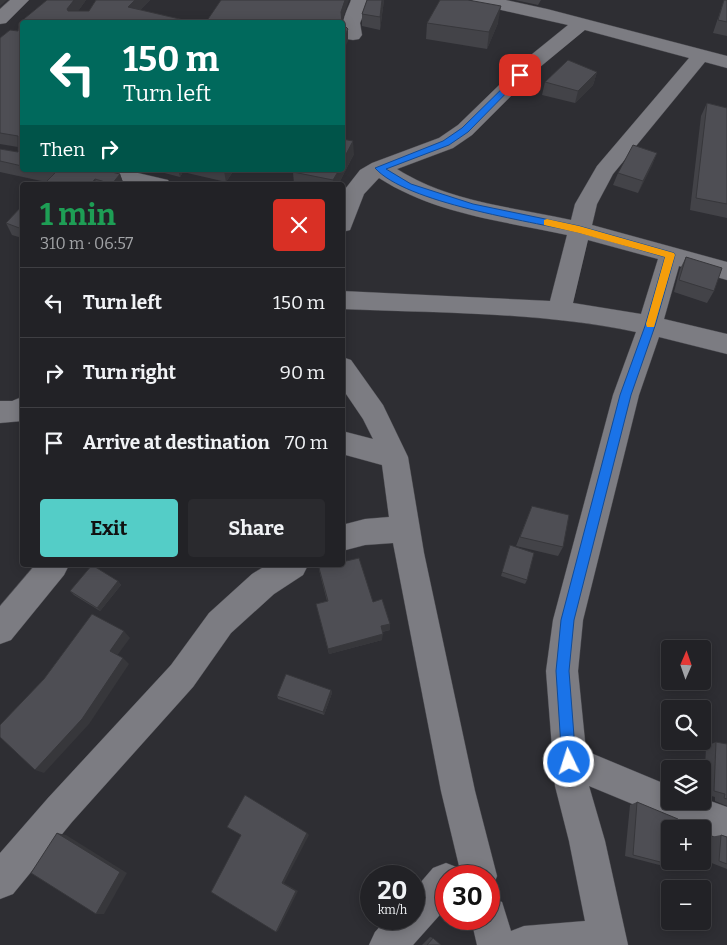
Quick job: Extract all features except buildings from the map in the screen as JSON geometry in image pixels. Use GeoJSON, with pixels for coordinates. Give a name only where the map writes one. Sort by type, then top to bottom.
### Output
{"type":"FeatureCollection","features":[{"type":"Feature","properties":{"kind":"street"},"geometry":{"type":"LineString","coordinates":[[2,29],[20,0]]}},
{"type":"Feature","properties":{"kind":"street"},"geometry":{"type":"LineString","coordinates":[[353,35],[351,23],[360,0]]}},
{"type":"Feature","properties":{"kind":"street"},"geometry":{"type":"LineString","coordinates":[[481,0],[550,7],[581,24],[727,62]]}},
{"type":"Feature","properties":{"kind":"street"},"geometry":{"type":"LineString","coordinates":[[345,216],[354,191],[368,175],[379,168],[446,143],[465,130],[533,63],[581,24]]}},
{"type":"Feature","properties":{"kind":"street"},"geometry":{"type":"LineString","coordinates":[[559,311],[586,204],[604,171],[701,55]]}},
{"type":"Feature","properties":{"kind":"street"},"geometry":{"type":"LineString","coordinates":[[379,168],[394,179],[422,192],[472,207],[579,229],[727,271]]}},
{"type":"Feature","properties":{"kind":"street"},"geometry":{"type":"LineString","coordinates":[[102,172],[146,182]]}},
{"type":"Feature","properties":{"kind":"street"},"geometry":{"type":"LineString","coordinates":[[524,945],[605,940],[587,841],[572,786],[562,671],[568,620],[626,395],[650,326],[671,255]]}},
{"type":"Feature","properties":{"kind":"street"},"geometry":{"type":"LineString","coordinates":[[345,300],[484,305],[559,311],[615,318],[727,344]]}},
{"type":"Feature","properties":{"kind":"street"},"geometry":{"type":"LineString","coordinates":[[345,371],[374,413],[394,457],[406,530],[458,791],[468,865]]}},
{"type":"Feature","properties":{"kind":"street"},"geometry":{"type":"LineString","coordinates":[[0,412],[17,412],[20,410]]}},
{"type":"Feature","properties":{"kind":"street"},"geometry":{"type":"LineString","coordinates":[[345,443],[394,457]]}},
{"type":"Feature","properties":{"kind":"street"},"geometry":{"type":"LineString","coordinates":[[345,537],[354,533],[376,530],[406,530]]}},
{"type":"Feature","properties":{"kind":"street"},"geometry":{"type":"LineString","coordinates":[[5,617],[52,567]]}},
{"type":"Feature","properties":{"kind":"street"},"geometry":{"type":"LineString","coordinates":[[0,881],[60,810],[182,676],[220,623],[263,584],[290,567]]}},
{"type":"Feature","properties":{"kind":"street"},"geometry":{"type":"LineString","coordinates":[[569,762],[727,824]]}},
{"type":"Feature","properties":{"kind":"street"},"geometry":{"type":"LineString","coordinates":[[425,905],[435,893]]}},
{"type":"Feature","properties":{"kind":"street"},"geometry":{"type":"LineString","coordinates":[[388,945],[402,930]]}},
{"type":"Feature","properties":{"kind":"street"},"geometry":{"type":"LineString","coordinates":[[492,930],[496,945]]}},
{"type":"Feature","properties":{"kind":"slow traffic"},"geometry":{"type":"LineString","coordinates":[[547,223],[579,229],[671,255],[651,324]]}},
{"type":"Feature","properties":{"kind":"route"},"geometry":{"type":"LineString","coordinates":[[520,75],[465,130],[446,143],[379,168],[394,179],[422,192],[472,207],[579,229],[671,255],[650,326],[626,395],[568,620],[562,671],[569,762]]}}]}
